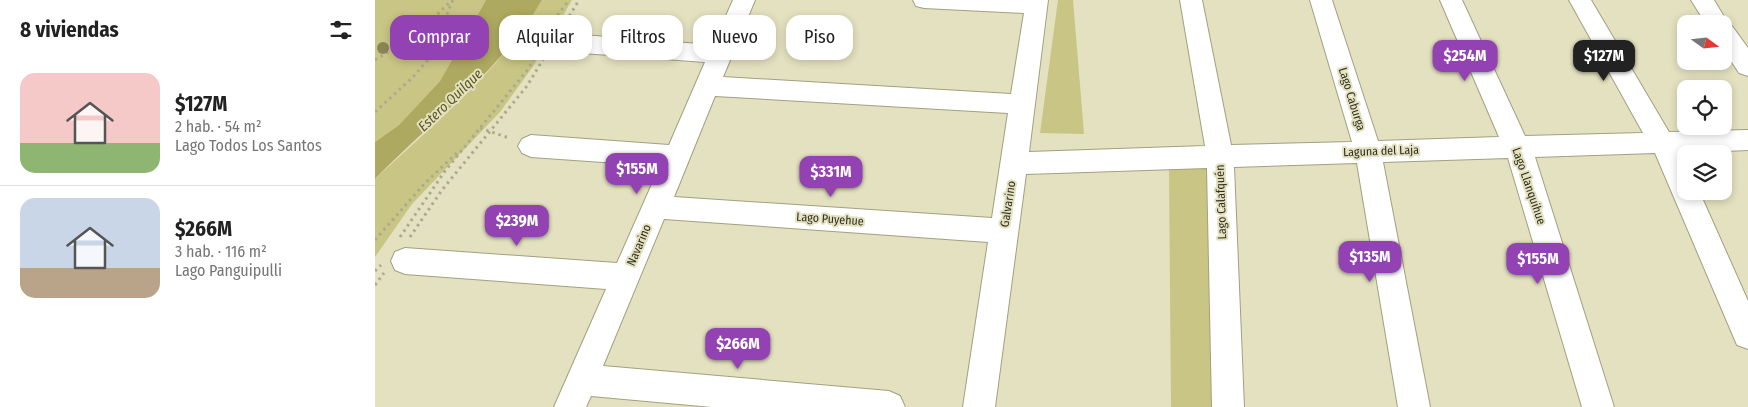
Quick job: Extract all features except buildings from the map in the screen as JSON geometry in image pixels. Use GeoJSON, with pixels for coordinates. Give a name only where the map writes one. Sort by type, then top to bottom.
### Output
{"type":"FeatureCollection","features":[{"type":"Feature","properties":{"kind":"street","name":"Navarino"},"geometry":{"type":"LineString","coordinates":[[738,15],[744,0]]}},
{"type":"Feature","properties":{"kind":"street"},"geometry":{"type":"LineString","coordinates":[[924,0],[1037,3]]}},
{"type":"Feature","properties":{"kind":"street","name":"Lago Calafquén"},"geometry":{"type":"LineString","coordinates":[[1191,0],[1220,156],[1228,407]]}},
{"type":"Feature","properties":{"kind":"street","name":"Lago Caburga"},"geometry":{"type":"LineString","coordinates":[[1321,0],[1368,152],[1414,407]]}},
{"type":"Feature","properties":{"kind":"street","name":"Lago Llanquihue"},"geometry":{"type":"LineString","coordinates":[[1451,0],[1523,161],[1598,407]]}},
{"type":"Feature","properties":{"kind":"street"},"geometry":{"type":"LineString","coordinates":[[1580,0],[1673,162],[1748,335]]}},
{"type":"Feature","properties":{"kind":"street"},"geometry":{"type":"LineString","coordinates":[[1701,0],[1712,15]]}},
{"type":"Feature","properties":{"kind":"street","name":"Galvarino"},"geometry":{"type":"LineString","coordinates":[[979,407],[1037,3]]}},
{"type":"Feature","properties":{"kind":"street"},"geometry":{"type":"LineString","coordinates":[[592,45],[693,52]]}},
{"type":"Feature","properties":{"kind":"street"},"geometry":{"type":"LineString","coordinates":[[1733,45],[1748,67]]}},
{"type":"Feature","properties":{"kind":"street","name":"Navarino"},"geometry":{"type":"LineString","coordinates":[[576,393],[718,60]]}},
{"type":"Feature","properties":{"kind":"street"},"geometry":{"type":"LineString","coordinates":[[707,86],[1022,104]]}},
{"type":"Feature","properties":{"kind":"street","name":"Laguna del Laja"},"geometry":{"type":"LineString","coordinates":[[1015,163],[1748,140]]}},
{"type":"Feature","properties":{"kind":"street"},"geometry":{"type":"LineString","coordinates":[[531,146],[677,156]]}},
{"type":"Feature","properties":{"kind":"street","name":"Lago Puyehue"},"geometry":{"type":"LineString","coordinates":[[655,207],[1004,231]]}},
{"type":"Feature","properties":{"kind":"street"},"geometry":{"type":"LineString","coordinates":[[396,255],[625,277]]}},
{"type":"Feature","properties":{"kind":"street"},"geometry":{"type":"LineString","coordinates":[[576,393],[889,407]]}},
{"type":"Feature","properties":{"kind":"path"},"geometry":{"type":"LineString","coordinates":[[375,60],[415,36],[453,0]]}},
{"type":"Feature","properties":{"kind":"path"},"geometry":{"type":"LineString","coordinates":[[375,112],[413,77],[427,61],[453,0]]}},
{"type":"Feature","properties":{"kind":"path"},"geometry":{"type":"LineString","coordinates":[[375,271],[396,255],[445,172],[529,68],[548,28],[569,0]]}},
{"type":"Feature","properties":{"kind":"path"},"geometry":{"type":"LineString","coordinates":[[375,285],[442,190],[527,86],[579,0]]}},
{"type":"Feature","properties":{"kind":"path"},"geometry":{"type":"LineString","coordinates":[[480,128],[531,146]]}},
{"type":"Feature","properties":{"kind":"path"},"geometry":{"type":"LineString","coordinates":[[375,240],[425,183],[469,141]]}},
{"type":"Feature","properties":{"kind":"shaded area"},"geometry":{"type":"Polygon","coordinates":[[[375,0],[486,0],[477,15],[390,15],[390,60],[452,60],[440,81],[399,125],[375,142],[375,0]]]}},
{"type":"Feature","properties":{"kind":"shaded area"},"geometry":{"type":"Polygon","coordinates":[[[542,0],[572,0],[563,15],[532,15],[542,0]]]}},
{"type":"Feature","properties":{"kind":"shaded area"},"geometry":{"type":"Polygon","coordinates":[[[1058,0],[1073,0],[1084,134],[1040,133],[1058,0]]]}},
{"type":"Feature","properties":{"kind":"shaded area"},"geometry":{"type":"Polygon","coordinates":[[[499,59],[537,60],[500,112],[412,204],[375,257],[375,179],[443,117],[499,59]]]}},
{"type":"Feature","properties":{"kind":"shaded area"},"geometry":{"type":"Polygon","coordinates":[[[1212,165],[1217,407],[1171,407],[1169,170],[1212,165]]]}},
{"type":"Feature","properties":{"kind":"water","name":"Estero Quilque"},"geometry":{"type":"Polygon","coordinates":[[[486,0],[542,0],[532,15],[499,15],[499,58],[486,73],[375,179],[375,142],[399,125],[440,81],[452,60],[489,60],[489,15],[477,15],[486,0]]]}}]}
